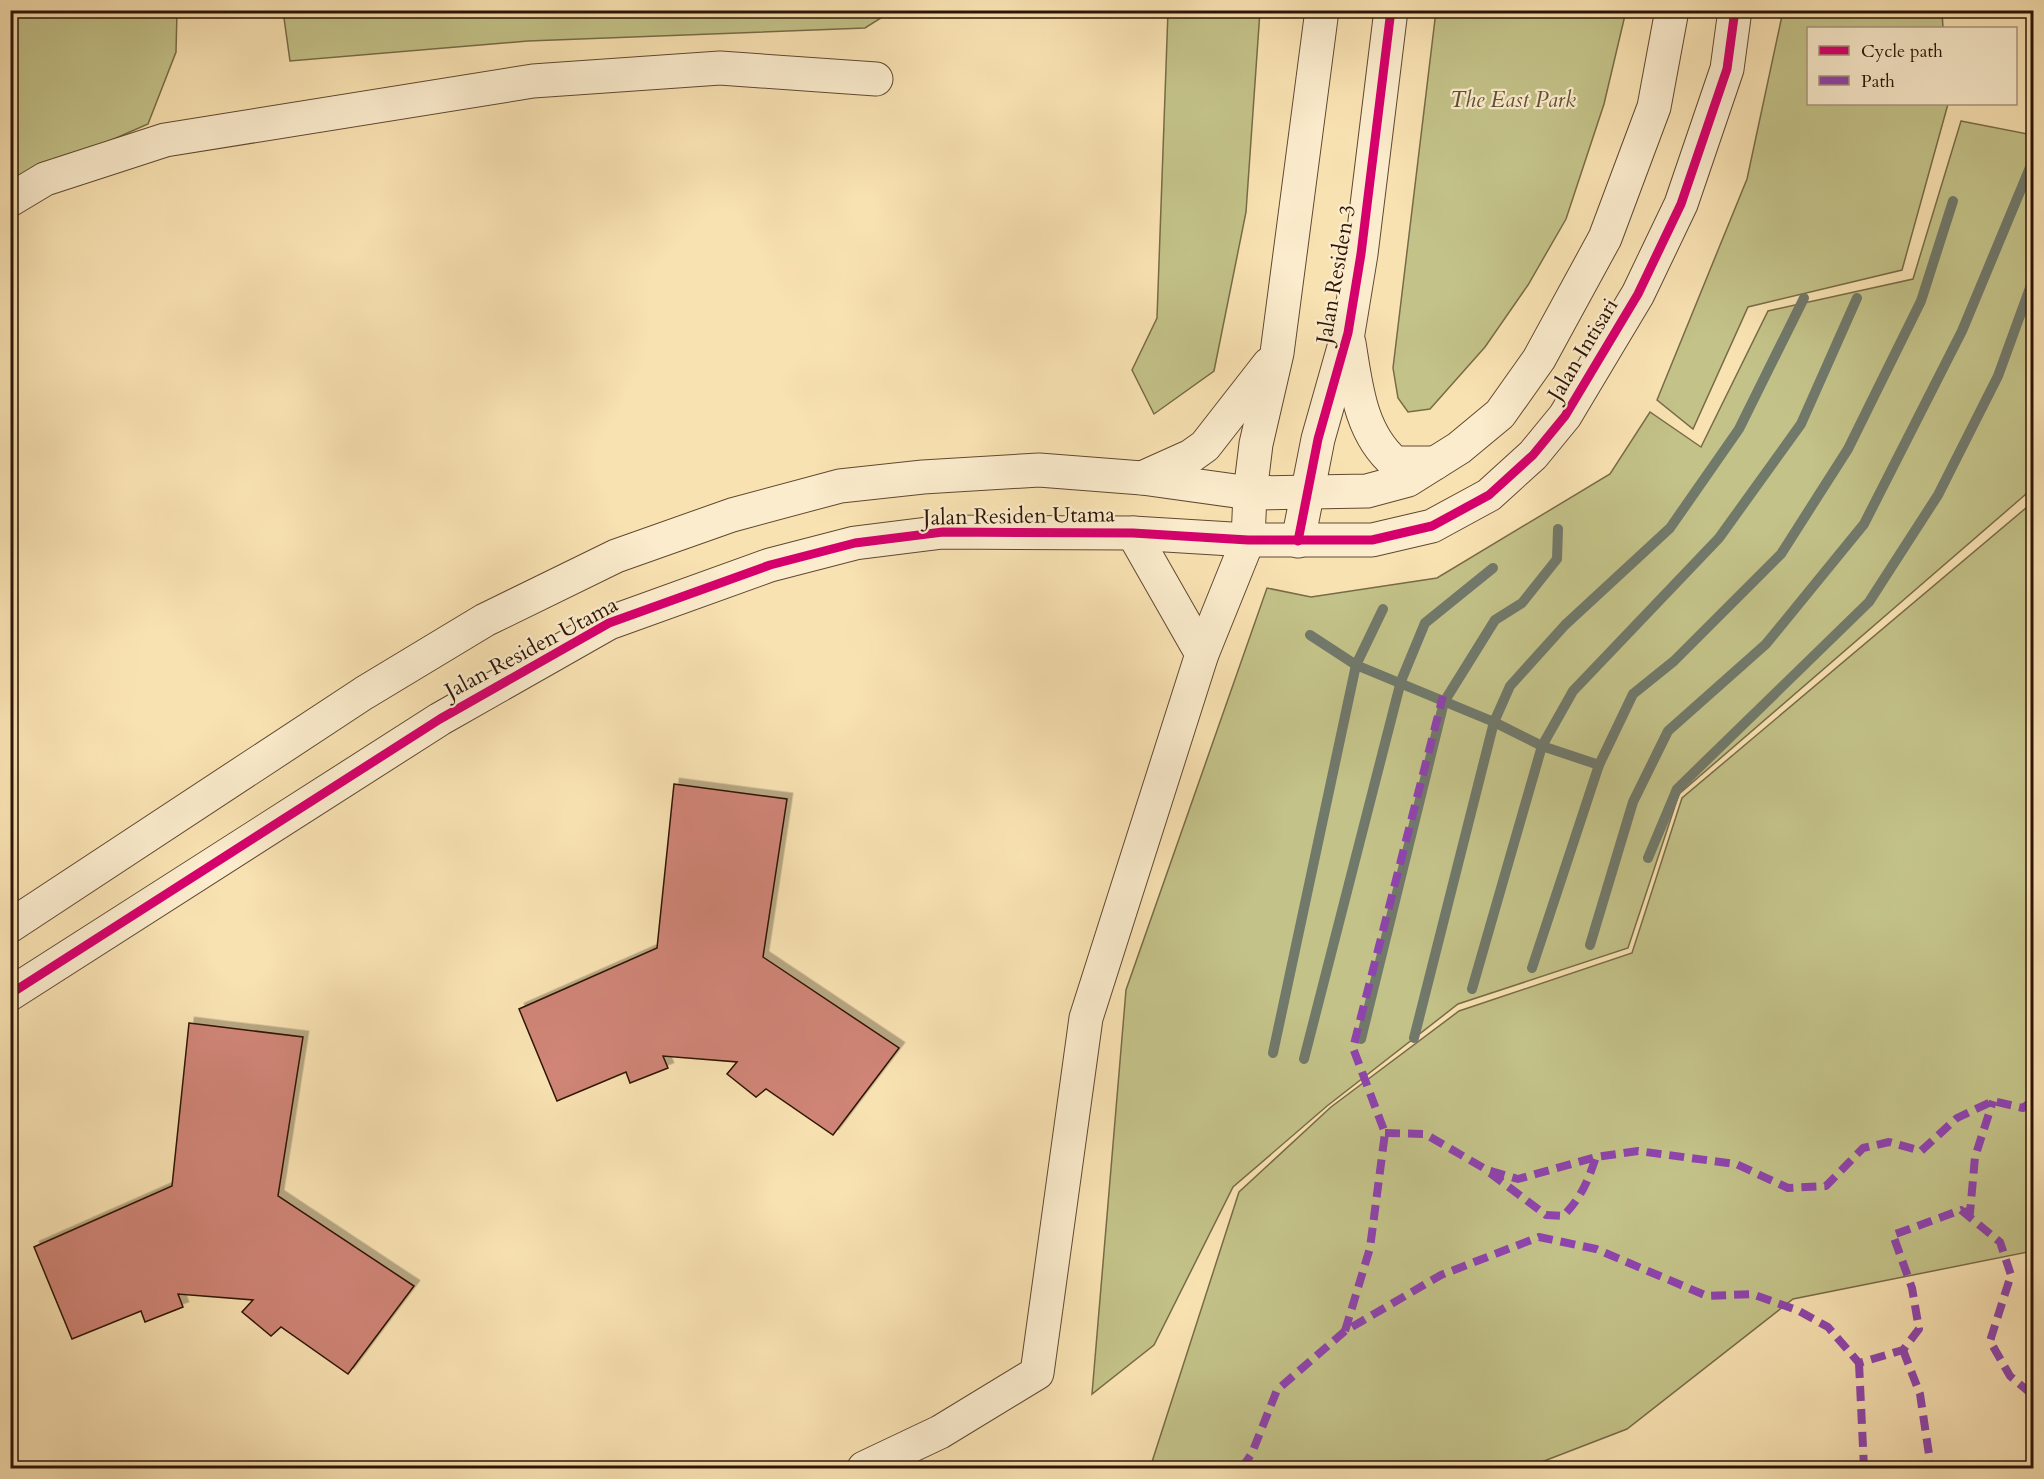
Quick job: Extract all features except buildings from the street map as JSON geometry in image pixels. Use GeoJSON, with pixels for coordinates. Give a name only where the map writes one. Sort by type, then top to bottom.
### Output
{"type":"FeatureCollection","features":[{"type":"Feature","properties":{"kind":"street","name":"Jalan Residen 3"},"geometry":{"type":"LineString","coordinates":[[864,1468],[940,1432],[1036,1373],[1086,1018],[1202,654],[1248,540],[1250,493],[1256,444],[1277,353],[1322,10]]}},
{"type":"Feature","properties":{"kind":"street","name":"Jalan Residen 3"},"geometry":{"type":"LineString","coordinates":[[1298,541],[1318,440],[1348,333],[1361,254],[1391,10]]}},
{"type":"Feature","properties":{"kind":"street","name":"Jalan Intisari"},"geometry":{"type":"LineString","coordinates":[[1250,493],[1367,491],[1408,480],[1459,448],[1500,414],[1539,359],[1605,238],[1653,107],[1672,10]]}},
{"type":"Feature","properties":{"kind":"street","name":"Jalan Intisari"},"geometry":{"type":"LineString","coordinates":[[1248,540],[1372,540],[1432,526],[1489,495],[1533,454],[1565,416],[1638,294],[1681,204],[1727,69],[1735,10]]}},
{"type":"Feature","properties":{"kind":"street"},"geometry":{"type":"LineString","coordinates":[[10,200],[45,179],[165,140],[533,81],[720,68],[876,79]]}},
{"type":"Feature","properties":{"kind":"street"},"geometry":{"type":"LineString","coordinates":[[1348,333],[1361,406],[1369,430],[1385,454],[1395,463],[1436,463]]}},
{"type":"Feature","properties":{"kind":"street"},"geometry":{"type":"LineString","coordinates":[[1142,478],[1191,456],[1205,446],[1277,353]]}},
{"type":"Feature","properties":{"kind":"street","name":"Jalan Residen Utama"},"geometry":{"type":"LineString","coordinates":[[10,926],[364,693],[485,620],[616,556],[732,515],[840,486],[923,477],[1039,470],[1142,478],[1250,493]]}},
{"type":"Feature","properties":{"kind":"street","name":"Jalan Residen Utama"},"geometry":{"type":"LineString","coordinates":[[11,992],[440,719],[609,623],[770,565],[855,543],[943,532],[1133,533],[1248,540]]}},
{"type":"Feature","properties":{"kind":"street"},"geometry":{"type":"LineString","coordinates":[[1133,533],[1202,654]]}},
{"type":"Feature","properties":{"kind":"street"},"geometry":{"type":"LineString","coordinates":[[10,898],[41,906]]}},
{"type":"Feature","properties":{"kind":"green space"},"geometry":{"type":"Polygon","coordinates":[[[283,10],[892,11],[865,28],[528,41],[290,61],[283,10]]]}},
{"type":"Feature","properties":{"kind":"green space"},"geometry":{"type":"Polygon","coordinates":[[[11,11],[177,11],[176,52],[148,124],[48,168],[11,178],[11,11]]]}},
{"type":"Feature","properties":{"kind":"green space"},"geometry":{"type":"Polygon","coordinates":[[[1168,11],[1260,11],[1246,212],[1214,371],[1154,414],[1132,370],[1157,318],[1168,11]]]}},
{"type":"Feature","properties":{"kind":"green space","name":"The East Park"},"geometry":{"type":"Polygon","coordinates":[[[1436,11],[1626,11],[1604,104],[1566,219],[1528,285],[1485,347],[1430,409],[1408,412],[1398,398],[1393,368],[1436,11]]]}},
{"type":"Feature","properties":{"kind":"green space"},"geometry":{"type":"Polygon","coordinates":[[[1783,11],[1942,11],[1943,27],[1807,27],[1807,105],[1948,105],[1902,270],[1748,307],[1693,429],[1657,400],[1747,179],[1783,11]]]}},
{"type":"Feature","properties":{"kind":"green space"},"geometry":{"type":"Polygon","coordinates":[[[1961,121],[2033,135],[2033,488],[1679,794],[1628,948],[1458,1004],[1327,1106],[1233,1187],[1154,1345],[1092,1394],[1126,990],[1267,588],[1311,597],[1437,578],[1610,474],[1650,412],[1701,447],[1768,311],[1913,279],[1961,121]]]}},
{"type":"Feature","properties":{"kind":"green space"},"geometry":{"type":"Polygon","coordinates":[[[2033,502],[2033,1251],[1793,1299],[1627,1429],[1526,1468],[1150,1468],[1239,1192],[1331,1107],[1459,1011],[1632,953],[1682,798],[2033,502]]]}},
{"type":"Feature","properties":{"kind":"waterway"},"geometry":{"type":"LineString","coordinates":[[1590,945],[1633,802],[1668,731],[1766,644],[1864,524],[1962,331],[2034,158]]}},
{"type":"Feature","properties":{"kind":"waterway"},"geometry":{"type":"LineString","coordinates":[[1532,968],[1599,765],[1633,694],[1674,661],[1781,554],[1848,449],[1921,301],[1953,201]]}},
{"type":"Feature","properties":{"kind":"waterway"},"geometry":{"type":"LineString","coordinates":[[1648,858],[1677,789],[1869,602],[1938,495],[1998,376],[2034,277]]}},
{"type":"Feature","properties":{"kind":"waterway"},"geometry":{"type":"LineString","coordinates":[[1414,1038],[1494,722],[1510,686],[1565,625],[1670,528],[1739,429],[1804,298]]}},
{"type":"Feature","properties":{"kind":"waterway"},"geometry":{"type":"LineString","coordinates":[[1472,989],[1542,746],[1573,691],[1719,538],[1801,424],[1857,298]]}},
{"type":"Feature","properties":{"kind":"waterway"},"geometry":{"type":"LineString","coordinates":[[1361,1039],[1444,702],[1495,620],[1522,603],[1557,559],[1558,529]]}},
{"type":"Feature","properties":{"kind":"waterway"},"geometry":{"type":"LineString","coordinates":[[1304,1059],[1401,681],[1425,623],[1493,568]]}},
{"type":"Feature","properties":{"kind":"waterway"},"geometry":{"type":"LineString","coordinates":[[1273,1053],[1356,665],[1383,609]]}},
{"type":"Feature","properties":{"kind":"waterway"},"geometry":{"type":"LineString","coordinates":[[1310,635],[1356,665],[1494,722],[1542,746],[1599,765]]}},
{"type":"Feature","properties":{"kind":"marked path"},"geometry":{"type":"LineString","coordinates":[[1345,1331],[1370,1248],[1385,1133],[1353,1048],[1443,696]]}},
{"type":"Feature","properties":{"kind":"marked path"},"geometry":{"type":"LineString","coordinates":[[1385,1133],[1425,1134],[1487,1170],[1518,1179],[1596,1157],[1638,1151],[1736,1164],[1788,1188],[1826,1186],[1863,1148],[1889,1142],[1921,1151],[1957,1118],[1993,1101],[2023,1108],[2034,1099]]}},
{"type":"Feature","properties":{"kind":"marked path"},"geometry":{"type":"LineString","coordinates":[[1964,1211],[1970,1213],[1975,1157],[1993,1101]]}},
{"type":"Feature","properties":{"kind":"marked path"},"geometry":{"type":"LineString","coordinates":[[1490,1173],[1546,1215],[1563,1216],[1575,1203],[1583,1189],[1596,1157]]}},
{"type":"Feature","properties":{"kind":"marked path"},"geometry":{"type":"LineString","coordinates":[[1242,1468],[1252,1453],[1277,1390],[1345,1331],[1441,1275],[1539,1237],[1596,1249],[1707,1296],[1752,1294],[1797,1310],[1828,1327],[1859,1363],[1903,1350],[1919,1329],[1912,1288],[1893,1235],[1961,1210],[2000,1242],[2011,1275],[1990,1341],[2010,1376],[2034,1396]]}},
{"type":"Feature","properties":{"kind":"marked path"},"geometry":{"type":"LineString","coordinates":[[1903,1350],[1920,1394],[1931,1468]]}},
{"type":"Feature","properties":{"kind":"marked path"},"geometry":{"type":"LineString","coordinates":[[1859,1363],[1864,1468]]}},
{"type":"Feature","properties":{"kind":"cycle path"},"geometry":{"type":"LineString","coordinates":[[1298,541],[1318,439],[1348,333],[1361,254],[1391,10]]}},
{"type":"Feature","properties":{"kind":"cycle path"},"geometry":{"type":"LineString","coordinates":[[10,994],[440,719],[609,623],[770,565],[855,543],[943,532],[1133,533],[1248,540],[1372,540],[1432,526],[1489,495],[1533,455],[1565,416],[1638,294],[1681,204],[1727,69],[1735,10]]}}]}
